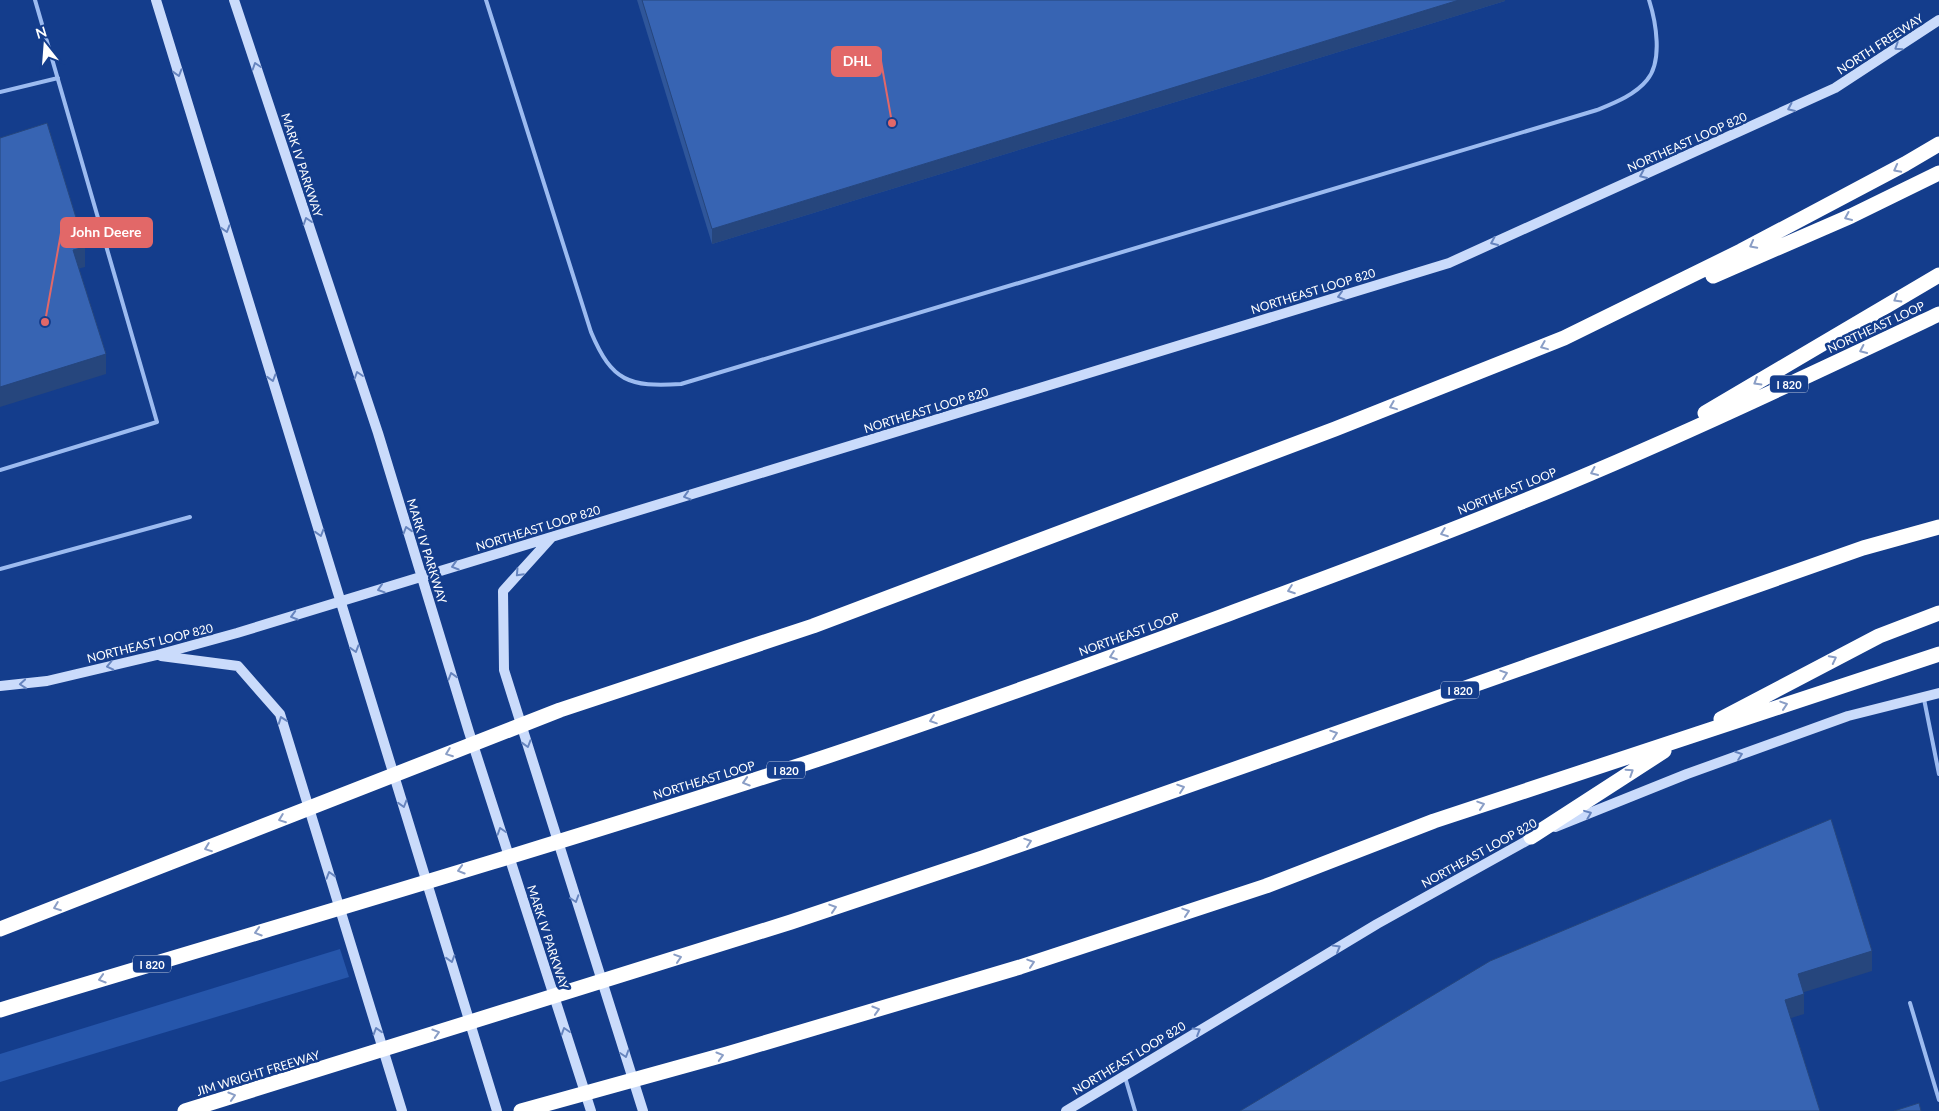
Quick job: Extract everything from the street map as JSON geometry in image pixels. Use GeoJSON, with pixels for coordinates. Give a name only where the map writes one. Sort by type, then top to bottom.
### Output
{"type":"FeatureCollection","features":[{"type":"Feature","properties":{"kind":"highway"},"geometry":{"type":"LineString","coordinates":[[1564,338],[1741,251],[1906,164],[1939,144]]}},
{"type":"Feature","properties":{"kind":"highway"},"geometry":{"type":"LineString","coordinates":[[0,929],[560,710],[814,626],[1335,429],[1564,338],[1851,216],[1939,173]]}},
{"type":"Feature","properties":{"kind":"highway"},"geometry":{"type":"LineString","coordinates":[[1639,452],[1939,274]]}},
{"type":"Feature","properties":{"kind":"highway","name":"NORTHEAST LOOP"},"geometry":{"type":"LineString","coordinates":[[0,1010],[775,774],[1141,646],[1427,540],[1513,506],[1639,452],[1939,314]]}},
{"type":"Feature","properties":{"kind":"highway","name":"JIM WRIGHT FREEWAY"},"geometry":{"type":"LineString","coordinates":[[185,1111],[792,922],[982,858],[1854,551],[1939,527]]}},
{"type":"Feature","properties":{"kind":"highway"},"geometry":{"type":"LineString","coordinates":[[1531,837],[1669,747],[1879,636],[1939,613]]}},
{"type":"Feature","properties":{"kind":"highway"},"geometry":{"type":"LineString","coordinates":[[520,1111],[673,1070],[1020,967],[1238,896],[1434,820],[1939,654]]}},
{"type":"Feature","properties":{"kind":"main road"},"geometry":{"type":"LineString","coordinates":[[156,0],[498,1111]]}},
{"type":"Feature","properties":{"kind":"main road","name":"MARK IV PARKWAY"},"geometry":{"type":"LineString","coordinates":[[234,0],[378,433],[590,1111]]}},
{"type":"Feature","properties":{"kind":"main road","name":"NORTH FREEWAY"},"geometry":{"type":"LineString","coordinates":[[1835,88],[1939,20]]}},
{"type":"Feature","properties":{"kind":"main road","name":"NORTHEAST LOOP 820"},"geometry":{"type":"LineString","coordinates":[[0,686],[47,681],[157,655],[341,602],[1449,263],[1835,88]]}},
{"type":"Feature","properties":{"kind":"main road"},"geometry":{"type":"LineString","coordinates":[[552,538],[503,591],[504,670],[643,1111]]}},
{"type":"Feature","properties":{"kind":"main road"},"geometry":{"type":"LineString","coordinates":[[157,655],[238,666],[280,714],[402,1111]]}},
{"type":"Feature","properties":{"kind":"main road","name":"NORTHEAST LOOP 820"},"geometry":{"type":"LineString","coordinates":[[1066,1111],[1377,924],[1531,837],[1687,774],[1848,716],[1939,693]]}},
{"type":"Feature","properties":{"kind":"lane"},"geometry":{"type":"LineString","coordinates":[[0,470],[157,422],[36,0]]}},
{"type":"Feature","properties":{"kind":"lane"},"geometry":{"type":"LineString","coordinates":[[486,0],[591,332],[600,353],[611,369],[632,381],[651,386],[681,384],[1597,110],[1628,96],[1648,80],[1656,59],[1657,34],[1649,0]]}},
{"type":"Feature","properties":{"kind":"lane"},"geometry":{"type":"LineString","coordinates":[[0,92],[58,78]]}},
{"type":"Feature","properties":{"kind":"lane"},"geometry":{"type":"LineString","coordinates":[[0,569],[190,517]]}},
{"type":"Feature","properties":{"kind":"lane"},"geometry":{"type":"LineString","coordinates":[[1923,697],[1939,774]]}},
{"type":"Feature","properties":{"kind":"lane"},"geometry":{"type":"LineString","coordinates":[[1910,1003],[1939,1100]]}},
{"type":"Feature","properties":{"kind":"lane"},"geometry":{"type":"LineString","coordinates":[[1124,1075],[1135,1111]]}},
{"type":"Feature","properties":{"kind":"shaded area"},"geometry":{"type":"Polygon","coordinates":[[[340,949],[349,977],[0,1082],[0,1054],[340,949]]]}},
{"type":"Feature","properties":{"kind":"building"},"geometry":{"type":"Polygon","coordinates":[[[642,0],[1459,0],[712,229],[642,0]]]}},
{"type":"Feature","properties":{"kind":"building"},"geometry":{"type":"Polygon","coordinates":[[[47,123],[85,247],[73,250],[106,354],[0,387],[0,138],[47,123]]]}},
{"type":"Feature","properties":{"kind":"building"},"geometry":{"type":"Polygon","coordinates":[[[1831,819],[1872,951],[1798,974],[1804,994],[1785,1000],[1820,1111],[1240,1111],[1490,961],[1831,819]]]}},
{"type":"Feature","properties":{"kind":"building"},"geometry":{"type":"Polygon","coordinates":[[[1919,1103],[1921,1111],[1894,1111],[1919,1103]]]}},
{"type":"Feature","properties":{"kind":"place","name":"DHL"},"geometry":{"type":"Point","coordinates":[892,123]}},
{"type":"Feature","properties":{"kind":"place","name":"John Deere"},"geometry":{"type":"Point","coordinates":[45,322]}}]}
